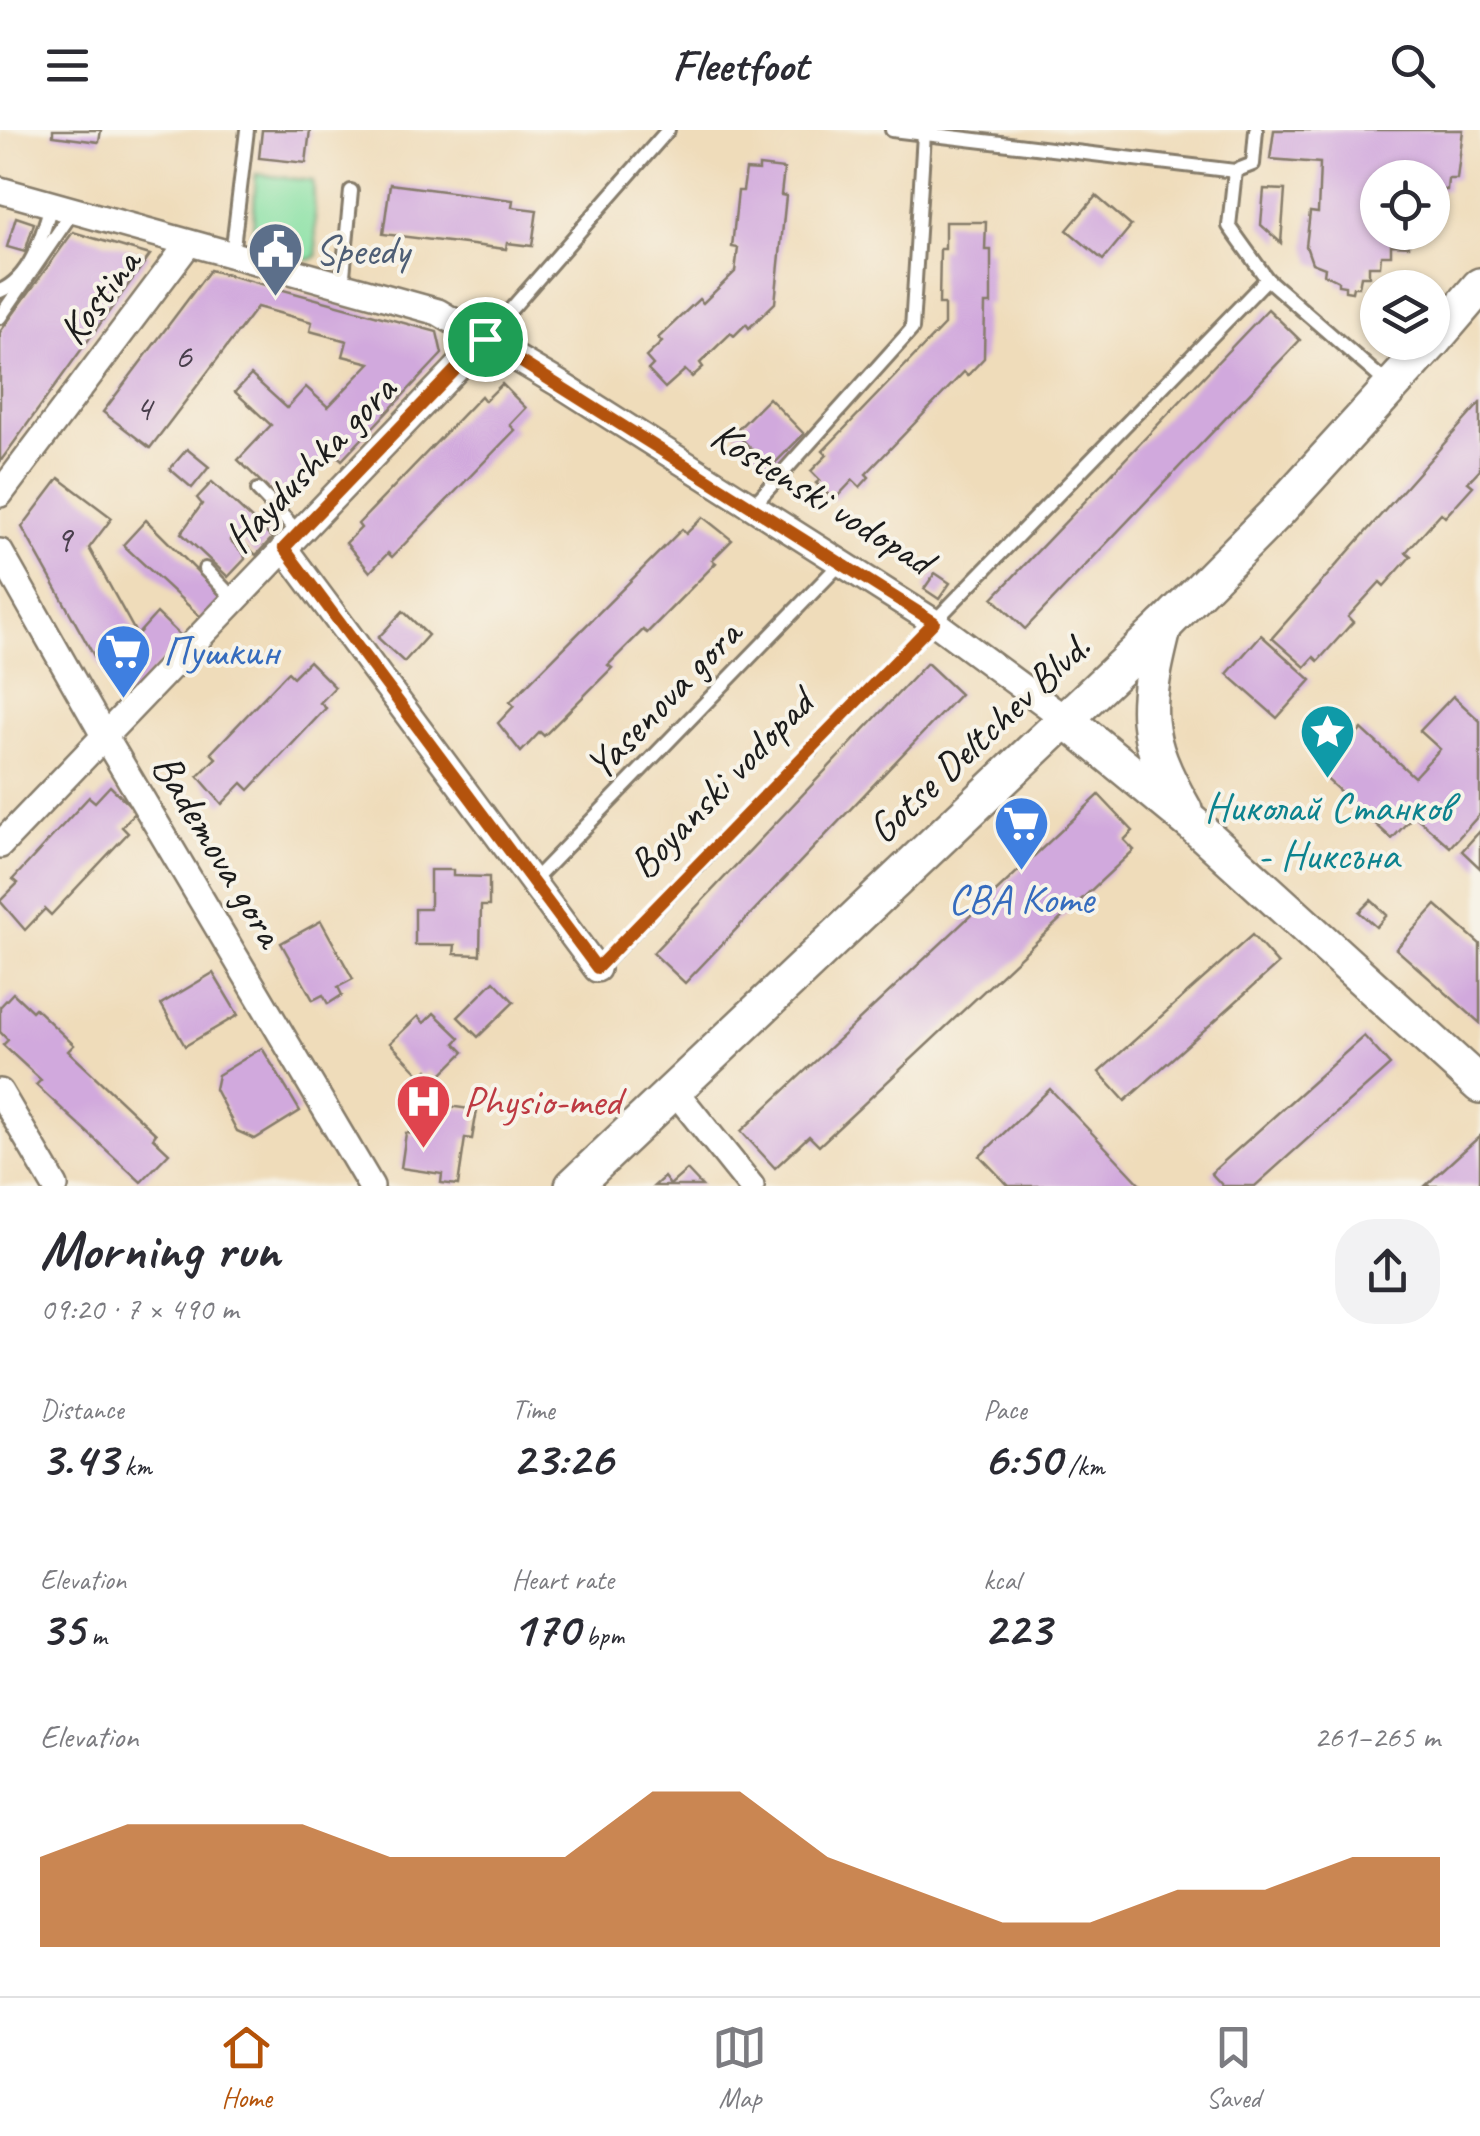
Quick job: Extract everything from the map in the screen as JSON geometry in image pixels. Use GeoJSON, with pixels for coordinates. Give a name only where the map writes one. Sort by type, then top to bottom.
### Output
{"type":"FeatureCollection","features":[{"type":"Feature","properties":{"kind":"street","name":"Kostenski vodopad"},"geometry":{"type":"LineString","coordinates":[[0,190],[438,312],[485,339],[934,622],[1064,718],[1192,824],[1480,1085]]}},
{"type":"Feature","properties":{"kind":"street","name":"Kostina"},"geometry":{"type":"LineString","coordinates":[[0,494],[189,243]]}},
{"type":"Feature","properties":{"kind":"street","name":"Gotse Deltchev Blvd."},"geometry":{"type":"LineString","coordinates":[[1450,321],[1480,286]]}},
{"type":"Feature","properties":{"kind":"street","name":"Haydushka gora"},"geometry":{"type":"LineString","coordinates":[[0,846],[485,339]]}},
{"type":"Feature","properties":{"kind":"street","name":"Gotse Deltchev Blvd."},"geometry":{"type":"LineString","coordinates":[[573,1186],[1164,626],[1276,514],[1417,360]]}},
{"type":"Feature","properties":{"kind":"street","name":"Boyanski vodopad"},"geometry":{"type":"LineString","coordinates":[[292,540],[532,882],[597,968]]}},
{"type":"Feature","properties":{"kind":"street","name":"Bademova gora"},"geometry":{"type":"LineString","coordinates":[[0,552],[371,1186]]}},
{"type":"Feature","properties":{"kind":"street"},"geometry":{"type":"LineString","coordinates":[[1164,626],[1148,695],[1149,733],[1192,824]]}},
{"type":"Feature","properties":{"kind":"street"},"geometry":{"type":"LineString","coordinates":[[674,1090],[751,1186]]}},
{"type":"Feature","properties":{"kind":"street"},"geometry":{"type":"LineString","coordinates":[[0,1092],[55,1186]]}},
{"type":"Feature","properties":{"kind":"lane"},"geometry":{"type":"LineString","coordinates":[[232,255],[247,130]]}},
{"type":"Feature","properties":{"kind":"lane","name":"Haydushka gora"},"geometry":{"type":"LineString","coordinates":[[485,339],[668,130]]}},
{"type":"Feature","properties":{"kind":"lane"},"geometry":{"type":"LineString","coordinates":[[892,130],[1236,170],[1253,164],[1256,130]]}},
{"type":"Feature","properties":{"kind":"lane"},"geometry":{"type":"LineString","coordinates":[[751,508],[912,329],[924,134]]}},
{"type":"Feature","properties":{"kind":"lane"},"geometry":{"type":"LineString","coordinates":[[1236,170],[1230,226],[1267,279],[1393,388]]}},
{"type":"Feature","properties":{"kind":"lane"},"geometry":{"type":"LineString","coordinates":[[342,286],[350,191]]}},
{"type":"Feature","properties":{"kind":"lane"},"geometry":{"type":"LineString","coordinates":[[0,290],[16,282],[27,268],[62,208]]}},
{"type":"Feature","properties":{"kind":"lane"},"geometry":{"type":"LineString","coordinates":[[0,317],[62,208]]}},
{"type":"Feature","properties":{"kind":"lane","name":"Boyanski vodopad"},"geometry":{"type":"LineString","coordinates":[[597,968],[1267,279]]}},
{"type":"Feature","properties":{"kind":"lane"},"geometry":{"type":"LineString","coordinates":[[258,490],[292,540]]}},
{"type":"Feature","properties":{"kind":"lane","name":"Yasenova gora"},"geometry":{"type":"LineString","coordinates":[[532,882],[841,563]]}},
{"type":"Feature","properties":{"kind":"lane"},"geometry":{"type":"LineString","coordinates":[[205,569],[235,600]]}},
{"type":"Feature","properties":{"kind":"green space"},"geometry":{"type":"Polygon","coordinates":[[[256,174],[313,181],[317,256],[310,260],[252,246],[256,174]]]}},
{"type":"Feature","properties":{"kind":"building"},"geometry":{"type":"Polygon","coordinates":[[[53,130],[101,130],[99,142],[53,136],[53,130]]]}},
{"type":"Feature","properties":{"kind":"building"},"geometry":{"type":"Polygon","coordinates":[[[262,130],[310,130],[306,163],[259,158],[262,130]]]}},
{"type":"Feature","properties":{"kind":"building"},"geometry":{"type":"Polygon","coordinates":[[[1274,130],[1463,130],[1457,179],[1450,179],[1450,160],[1360,160],[1360,250],[1391,250],[1391,255],[1381,255],[1380,266],[1360,270],[1359,287],[1353,287],[1352,292],[1324,274],[1325,268],[1312,263],[1306,246],[1310,212],[1318,213],[1320,163],[1270,159],[1274,130]]]}},
{"type":"Feature","properties":{"kind":"building"},"geometry":{"type":"Polygon","coordinates":[[[759,166],[784,169],[781,195],[786,196],[775,303],[749,328],[746,324],[734,336],[731,333],[700,363],[703,367],[692,377],[685,370],[665,388],[648,370],[653,365],[646,357],[662,342],[658,338],[735,272],[738,248],[732,247],[738,191],[743,191],[746,170],[759,171],[759,166]]]}},
{"type":"Feature","properties":{"kind":"building"},"geometry":{"type":"Polygon","coordinates":[[[390,184],[513,200],[512,207],[537,210],[532,246],[507,243],[506,249],[383,234],[390,184]]]}},
{"type":"Feature","properties":{"kind":"building"},"geometry":{"type":"Polygon","coordinates":[[[1264,189],[1285,190],[1281,243],[1261,225],[1264,189]]]}},
{"type":"Feature","properties":{"kind":"building"},"geometry":{"type":"Polygon","coordinates":[[[1096,196],[1131,226],[1103,260],[1067,230],[1096,196]]]}},
{"type":"Feature","properties":{"kind":"building"},"geometry":{"type":"Polygon","coordinates":[[[16,217],[34,223],[25,252],[7,247],[16,217]]]}},
{"type":"Feature","properties":{"kind":"building"},"geometry":{"type":"Polygon","coordinates":[[[945,222],[986,222],[985,250],[991,250],[991,304],[985,304],[984,358],[968,375],[964,372],[866,474],[869,477],[860,487],[853,480],[834,500],[816,483],[820,480],[811,471],[827,455],[823,451],[944,325],[944,304],[939,304],[940,249],[945,249],[945,222]]]}},
{"type":"Feature","properties":{"kind":"building"},"geometry":{"type":"Polygon","coordinates":[[[73,232],[150,255],[0,462],[0,332],[73,232]]]}},
{"type":"Feature","properties":{"kind":"building"},"geometry":{"type":"Polygon","coordinates":[[[210,270],[437,332],[442,354],[342,460],[334,453],[285,505],[238,460],[271,425],[235,392],[251,375],[287,408],[306,387],[328,407],[370,363],[343,356],[347,341],[310,331],[312,322],[257,307],[150,448],[103,412],[210,270]]]}},
{"type":"Feature","properties":{"kind":"building"},"geometry":{"type":"Polygon","coordinates":[[[1268,309],[1300,340],[1025,629],[993,598],[1268,309]]]}},
{"type":"Feature","properties":{"kind":"building"},"geometry":{"type":"Polygon","coordinates":[[[502,384],[526,408],[510,425],[515,430],[392,557],[388,553],[370,572],[346,543],[361,528],[358,524],[481,396],[485,401],[502,384]]]}},
{"type":"Feature","properties":{"kind":"building"},"geometry":{"type":"Polygon","coordinates":[[[769,398],[804,434],[770,468],[735,432],[769,398]]]}},
{"type":"Feature","properties":{"kind":"building"},"geometry":{"type":"Polygon","coordinates":[[[1480,403],[1480,469],[1468,482],[1473,486],[1445,517],[1441,513],[1406,552],[1411,556],[1384,586],[1380,582],[1348,617],[1353,622],[1318,661],[1314,657],[1305,667],[1272,638],[1480,403]]]}},
{"type":"Feature","properties":{"kind":"building"},"geometry":{"type":"Polygon","coordinates":[[[187,449],[209,467],[192,488],[170,469],[187,449]]]}},
{"type":"Feature","properties":{"kind":"building"},"geometry":{"type":"Polygon","coordinates":[[[59,478],[112,518],[89,548],[137,635],[157,613],[183,638],[122,706],[22,527],[59,478]]]}},
{"type":"Feature","properties":{"kind":"building"},"geometry":{"type":"Polygon","coordinates":[[[212,482],[272,538],[256,555],[234,535],[230,540],[245,559],[228,577],[181,533],[202,504],[197,498],[212,482]]]}},
{"type":"Feature","properties":{"kind":"building"},"geometry":{"type":"Polygon","coordinates":[[[703,517],[732,540],[712,560],[716,563],[647,633],[643,630],[608,665],[612,668],[544,736],[540,732],[521,752],[498,723],[514,706],[510,702],[682,529],[686,534],[703,517]]]}},
{"type":"Feature","properties":{"kind":"building"},"geometry":{"type":"Polygon","coordinates":[[[146,520],[226,600],[205,621],[123,545],[146,520]]]}},
{"type":"Feature","properties":{"kind":"building"},"geometry":{"type":"Polygon","coordinates":[[[935,573],[950,583],[939,599],[924,589],[935,573]]]}},
{"type":"Feature","properties":{"kind":"building"},"geometry":{"type":"Polygon","coordinates":[[[403,611],[428,635],[404,662],[378,638],[403,611]]]}},
{"type":"Feature","properties":{"kind":"building"},"geometry":{"type":"Polygon","coordinates":[[[1261,635],[1311,680],[1277,718],[1227,674],[1261,635]]]}},
{"type":"Feature","properties":{"kind":"building"},"geometry":{"type":"Polygon","coordinates":[[[309,661],[335,687],[320,703],[326,708],[249,790],[242,783],[222,804],[198,776],[216,758],[211,753],[288,672],[293,677],[309,661]]]}},
{"type":"Feature","properties":{"kind":"building"},"geometry":{"type":"Polygon","coordinates":[[[927,663],[960,694],[685,983],[653,953],[927,663]]]}},
{"type":"Feature","properties":{"kind":"building"},"geometry":{"type":"Polygon","coordinates":[[[1453,696],[1480,721],[1480,814],[1450,847],[1414,815],[1392,839],[1321,774],[1362,729],[1414,777],[1440,749],[1420,731],[1453,696]]]}},
{"type":"Feature","properties":{"kind":"building"},"geometry":{"type":"Polygon","coordinates":[[[110,786],[136,811],[122,827],[128,833],[51,915],[45,909],[25,930],[0,901],[18,883],[13,879],[89,797],[95,802],[110,786]]]}},
{"type":"Feature","properties":{"kind":"building"},"geometry":{"type":"Polygon","coordinates":[[[1099,795],[1133,831],[1124,840],[1134,850],[819,1146],[809,1136],[775,1168],[741,1131],[1099,795]]]}},
{"type":"Feature","properties":{"kind":"building"},"geometry":{"type":"Polygon","coordinates":[[[1480,831],[1480,868],[1462,851],[1480,831]]]}},
{"type":"Feature","properties":{"kind":"building"},"geometry":{"type":"Polygon","coordinates":[[[430,870],[453,870],[453,876],[489,877],[489,906],[481,906],[480,955],[454,954],[455,945],[415,945],[415,909],[430,909],[430,870]]]}},
{"type":"Feature","properties":{"kind":"building"},"geometry":{"type":"Polygon","coordinates":[[[1371,900],[1387,915],[1376,927],[1359,912],[1371,900]]]}},
{"type":"Feature","properties":{"kind":"building"},"geometry":{"type":"Polygon","coordinates":[[[1436,905],[1480,944],[1480,1023],[1396,949],[1436,905]]]}},
{"type":"Feature","properties":{"kind":"building"},"geometry":{"type":"Polygon","coordinates":[[[321,921],[353,979],[338,987],[342,995],[328,1004],[323,995],[313,1000],[281,943],[321,921]]]}},
{"type":"Feature","properties":{"kind":"building"},"geometry":{"type":"Polygon","coordinates":[[[1252,935],[1278,964],[1125,1101],[1099,1072],[1252,935]]]}},
{"type":"Feature","properties":{"kind":"building"},"geometry":{"type":"Polygon","coordinates":[[[213,973],[238,1015],[185,1046],[161,1004],[213,973]]]}},
{"type":"Feature","properties":{"kind":"building"},"geometry":{"type":"Polygon","coordinates":[[[494,981],[514,1002],[478,1037],[458,1017],[494,981]]]}},
{"type":"Feature","properties":{"kind":"building"},"geometry":{"type":"Polygon","coordinates":[[[13,993],[74,1045],[68,1051],[156,1134],[153,1138],[169,1153],[141,1182],[36,1085],[41,1080],[3,1045],[8,1040],[0,1032],[0,1007],[13,993]]]}},
{"type":"Feature","properties":{"kind":"building"},"geometry":{"type":"Polygon","coordinates":[[[434,1013],[460,1038],[455,1043],[464,1052],[437,1079],[428,1070],[422,1076],[390,1043],[418,1016],[424,1023],[434,1013]]]}},
{"type":"Feature","properties":{"kind":"building"},"geometry":{"type":"Polygon","coordinates":[[[1364,1036],[1390,1065],[1255,1186],[1223,1186],[1211,1173],[1364,1036]]]}},
{"type":"Feature","properties":{"kind":"building"},"geometry":{"type":"Polygon","coordinates":[[[262,1048],[300,1111],[255,1139],[237,1131],[215,1089],[218,1075],[262,1048]]]}},
{"type":"Feature","properties":{"kind":"building"},"geometry":{"type":"Polygon","coordinates":[[[1050,1089],[1142,1186],[1009,1186],[980,1156],[1050,1089]]]}},
{"type":"Feature","properties":{"kind":"building"},"geometry":{"type":"Polygon","coordinates":[[[421,1094],[442,1097],[441,1105],[477,1110],[472,1139],[465,1138],[458,1185],[441,1183],[442,1174],[401,1168],[406,1133],[415,1134],[421,1094]]]}},
{"type":"Feature","properties":{"kind":"building"},"geometry":{"type":"Polygon","coordinates":[[[1480,1136],[1480,1186],[1425,1186],[1459,1155],[1480,1136]]]}},
{"type":"Feature","properties":{"kind":"building"},"geometry":{"type":"Polygon","coordinates":[[[687,1170],[702,1186],[654,1186],[664,1177],[670,1185],[687,1170]]]}},
{"type":"Feature","properties":{"kind":"place","name":"Speedy"},"geometry":{"type":"Point","coordinates":[276,299]}},
{"type":"Feature","properties":{"kind":"place","name":"Пушкин"},"geometry":{"type":"Point","coordinates":[124,700]}},
{"type":"Feature","properties":{"kind":"place","name":"Николай Станков - Никсъна"},"geometry":{"type":"Point","coordinates":[1328,781]}},
{"type":"Feature","properties":{"kind":"place","name":"CBA Kome"},"geometry":{"type":"Point","coordinates":[1021,873]}},
{"type":"Feature","properties":{"kind":"place","name":"Physio-med"},"geometry":{"type":"Point","coordinates":[424,1150]}},
{"type":"Feature","properties":{"kind":"route"},"geometry":{"type":"LineString","coordinates":[[485,339],[934,622],[597,968],[284,548],[485,339]]}}]}
